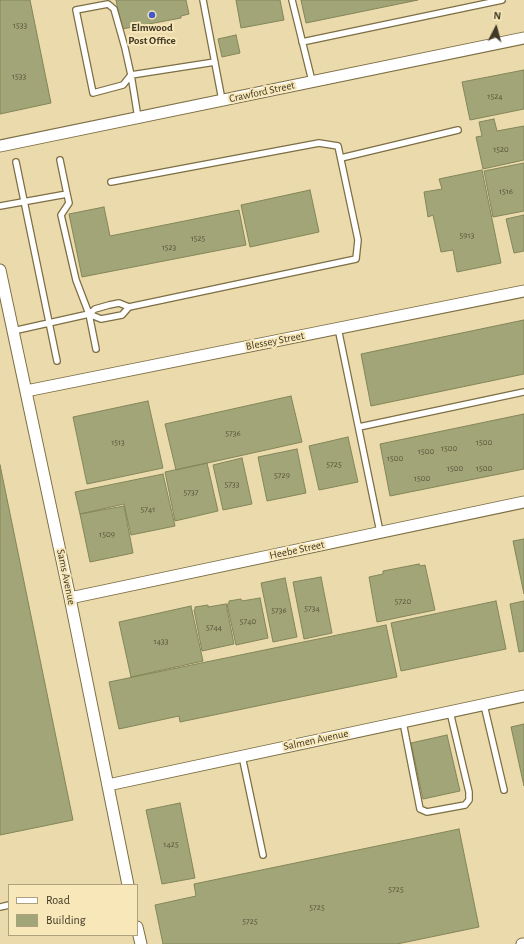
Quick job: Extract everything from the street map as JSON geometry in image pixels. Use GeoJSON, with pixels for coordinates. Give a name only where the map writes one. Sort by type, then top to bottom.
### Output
{"type":"FeatureCollection","features":[{"type":"Feature","properties":{"kind":"street","name":"Crawford Street"},"geometry":{"type":"LineString","coordinates":[[0,146],[524,38]]}},
{"type":"Feature","properties":{"kind":"street","name":"Sams Avenue"},"geometry":{"type":"LineString","coordinates":[[0,270],[70,598],[128,884]]}},
{"type":"Feature","properties":{"kind":"street","name":"Blessey Street"},"geometry":{"type":"LineString","coordinates":[[26,391],[524,291]]}},
{"type":"Feature","properties":{"kind":"street","name":"Heebe Street"},"geometry":{"type":"LineString","coordinates":[[70,598],[524,502]]}},
{"type":"Feature","properties":{"kind":"street","name":"Salmen Avenue"},"geometry":{"type":"LineString","coordinates":[[108,785],[524,696]]}},
{"type":"Feature","properties":{"kind":"street"},"geometry":{"type":"LineString","coordinates":[[138,931],[141,944]]}},
{"type":"Feature","properties":{"kind":"lane"},"geometry":{"type":"LineString","coordinates":[[203,0],[222,100]]}},
{"type":"Feature","properties":{"kind":"lane"},"geometry":{"type":"LineString","coordinates":[[292,0],[312,81]]}},
{"type":"Feature","properties":{"kind":"lane"},"geometry":{"type":"LineString","coordinates":[[302,42],[502,0]]}},
{"type":"Feature","properties":{"kind":"lane"},"geometry":{"type":"LineString","coordinates":[[138,118],[131,76],[125,48],[114,9],[108,4],[76,10],[93,93],[123,85],[131,76],[215,62]]}},
{"type":"Feature","properties":{"kind":"lane"},"geometry":{"type":"LineString","coordinates":[[341,158],[458,130]]}},
{"type":"Feature","properties":{"kind":"lane"},"geometry":{"type":"LineString","coordinates":[[89,314],[95,308],[109,305],[119,304],[129,307],[356,259],[358,240],[338,146],[319,143],[111,182]]}},
{"type":"Feature","properties":{"kind":"lane"},"geometry":{"type":"LineString","coordinates":[[60,160],[69,203],[61,215],[76,280],[89,314],[96,349]]}},
{"type":"Feature","properties":{"kind":"lane"},"geometry":{"type":"LineString","coordinates":[[16,162],[57,361]]}},
{"type":"Feature","properties":{"kind":"lane"},"geometry":{"type":"LineString","coordinates":[[0,206],[67,194]]}},
{"type":"Feature","properties":{"kind":"lane"},"geometry":{"type":"LineString","coordinates":[[13,331],[89,314],[101,318],[122,315],[129,307]]}},
{"type":"Feature","properties":{"kind":"lane"},"geometry":{"type":"LineString","coordinates":[[338,328],[380,532]]}},
{"type":"Feature","properties":{"kind":"lane"},"geometry":{"type":"LineString","coordinates":[[358,427],[524,392]]}},
{"type":"Feature","properties":{"kind":"lane"},"geometry":{"type":"LineString","coordinates":[[484,704],[504,790]]}},
{"type":"Feature","properties":{"kind":"lane"},"geometry":{"type":"LineString","coordinates":[[403,722],[420,809],[427,812],[466,805],[469,800],[468,792],[450,712]]}},
{"type":"Feature","properties":{"kind":"lane"},"geometry":{"type":"LineString","coordinates":[[242,756],[263,855]]}},
{"type":"Feature","properties":{"kind":"building"},"geometry":{"type":"Polygon","coordinates":[[[0,0],[30,0],[51,103],[0,114],[0,0]]]}},
{"type":"Feature","properties":{"kind":"building","name":"Elmwood Post Office"},"geometry":{"type":"Polygon","coordinates":[[[116,0],[186,0],[189,14],[181,16],[181,18],[122,29],[116,0]]]}},
{"type":"Feature","properties":{"kind":"building"},"geometry":{"type":"Polygon","coordinates":[[[236,0],[280,0],[284,20],[241,28],[236,0]]]}},
{"type":"Feature","properties":{"kind":"building"},"geometry":{"type":"Polygon","coordinates":[[[301,0],[418,0],[306,23],[301,0]]]}},
{"type":"Feature","properties":{"kind":"building"},"geometry":{"type":"Polygon","coordinates":[[[236,35],[240,53],[222,57],[218,39],[236,35]]]}},
{"type":"Feature","properties":{"kind":"building"},"geometry":{"type":"Polygon","coordinates":[[[524,70],[524,109],[470,120],[462,82],[524,70]]]}},
{"type":"Feature","properties":{"kind":"building"},"geometry":{"type":"Polygon","coordinates":[[[494,119],[497,131],[524,126],[524,160],[483,169],[476,137],[482,136],[479,122],[494,119]]]}},
{"type":"Feature","properties":{"kind":"building"},"geometry":{"type":"Polygon","coordinates":[[[524,163],[524,211],[493,217],[484,171],[524,163]]]}},
{"type":"Feature","properties":{"kind":"building"},"geometry":{"type":"Polygon","coordinates":[[[482,170],[501,263],[457,272],[453,250],[441,252],[433,215],[428,217],[424,192],[442,189],[439,179],[482,170]]]}},
{"type":"Feature","properties":{"kind":"building"},"geometry":{"type":"Polygon","coordinates":[[[310,190],[319,232],[250,247],[241,205],[310,190]]]}},
{"type":"Feature","properties":{"kind":"building"},"geometry":{"type":"Polygon","coordinates":[[[104,207],[110,236],[239,210],[246,245],[82,277],[69,214],[104,207]]]}},
{"type":"Feature","properties":{"kind":"building"},"geometry":{"type":"Polygon","coordinates":[[[524,215],[524,251],[514,253],[506,219],[524,215]]]}},
{"type":"Feature","properties":{"kind":"building"},"geometry":{"type":"Polygon","coordinates":[[[524,320],[524,374],[371,406],[361,354],[524,320]]]}},
{"type":"Feature","properties":{"kind":"building"},"geometry":{"type":"Polygon","coordinates":[[[291,396],[302,442],[176,470],[165,424],[291,396]]]}},
{"type":"Feature","properties":{"kind":"building"},"geometry":{"type":"Polygon","coordinates":[[[148,401],[163,468],[87,484],[73,417],[148,401]]]}},
{"type":"Feature","properties":{"kind":"building"},"geometry":{"type":"Polygon","coordinates":[[[524,414],[524,469],[390,496],[380,444],[524,414]]]}},
{"type":"Feature","properties":{"kind":"building"},"geometry":{"type":"Polygon","coordinates":[[[348,437],[358,482],[319,490],[309,446],[348,437]]]}},
{"type":"Feature","properties":{"kind":"building"},"geometry":{"type":"Polygon","coordinates":[[[297,449],[306,493],[267,501],[258,457],[297,449]]]}},
{"type":"Feature","properties":{"kind":"building"},"geometry":{"type":"Polygon","coordinates":[[[242,458],[252,504],[223,510],[213,465],[242,458]]]}},
{"type":"Feature","properties":{"kind":"building"},"geometry":{"type":"Polygon","coordinates":[[[207,463],[218,511],[175,521],[165,472],[207,463]]]}},
{"type":"Feature","properties":{"kind":"building"},"geometry":{"type":"Polygon","coordinates":[[[0,465],[73,820],[0,835],[0,465]]]}},
{"type":"Feature","properties":{"kind":"building"},"geometry":{"type":"Polygon","coordinates":[[[163,474],[175,526],[131,535],[124,504],[80,514],[75,492],[163,474]]]}},
{"type":"Feature","properties":{"kind":"building"},"geometry":{"type":"Polygon","coordinates":[[[124,506],[133,553],[90,562],[80,514],[124,506]]]}},
{"type":"Feature","properties":{"kind":"building"},"geometry":{"type":"Polygon","coordinates":[[[524,539],[524,594],[513,541],[524,539]]]}},
{"type":"Feature","properties":{"kind":"building"},"geometry":{"type":"Polygon","coordinates":[[[419,564],[420,566],[425,565],[435,610],[377,622],[369,577],[383,574],[383,571],[419,564]]]}},
{"type":"Feature","properties":{"kind":"building"},"geometry":{"type":"Polygon","coordinates":[[[321,577],[332,633],[304,639],[293,582],[321,577]]]}},
{"type":"Feature","properties":{"kind":"building"},"geometry":{"type":"Polygon","coordinates":[[[285,578],[297,637],[273,642],[261,583],[285,578]]]}},
{"type":"Feature","properties":{"kind":"building"},"geometry":{"type":"Polygon","coordinates":[[[260,598],[268,638],[236,645],[227,604],[229,604],[229,601],[241,599],[242,601],[260,598]]]}},
{"type":"Feature","properties":{"kind":"building"},"geometry":{"type":"Polygon","coordinates":[[[496,601],[506,649],[401,671],[391,623],[496,601]]]}},
{"type":"Feature","properties":{"kind":"building"},"geometry":{"type":"Polygon","coordinates":[[[524,601],[524,651],[519,652],[510,604],[524,601]]]}},
{"type":"Feature","properties":{"kind":"building"},"geometry":{"type":"Polygon","coordinates":[[[226,604],[234,644],[202,651],[194,610],[195,607],[208,605],[208,607],[226,604]]]}},
{"type":"Feature","properties":{"kind":"building"},"geometry":{"type":"Polygon","coordinates":[[[191,606],[203,661],[131,677],[119,622],[191,606]]]}},
{"type":"Feature","properties":{"kind":"building"},"geometry":{"type":"Polygon","coordinates":[[[386,625],[397,677],[180,722],[179,716],[119,729],[109,682],[386,625]]]}},
{"type":"Feature","properties":{"kind":"building"},"geometry":{"type":"Polygon","coordinates":[[[524,724],[524,786],[511,727],[524,724]]]}},
{"type":"Feature","properties":{"kind":"building"},"geometry":{"type":"Polygon","coordinates":[[[447,735],[460,791],[423,799],[411,743],[447,735]]]}},
{"type":"Feature","properties":{"kind":"building"},"geometry":{"type":"Polygon","coordinates":[[[180,803],[195,878],[162,884],[146,810],[180,803]]]}},
{"type":"Feature","properties":{"kind":"building"},"geometry":{"type":"Polygon","coordinates":[[[459,829],[479,927],[397,944],[163,944],[155,905],[196,896],[194,884],[459,829]]]}},
{"type":"Feature","properties":{"kind":"place","name":"Elmwood Post Office"},"geometry":{"type":"Point","coordinates":[152,15]}}]}
